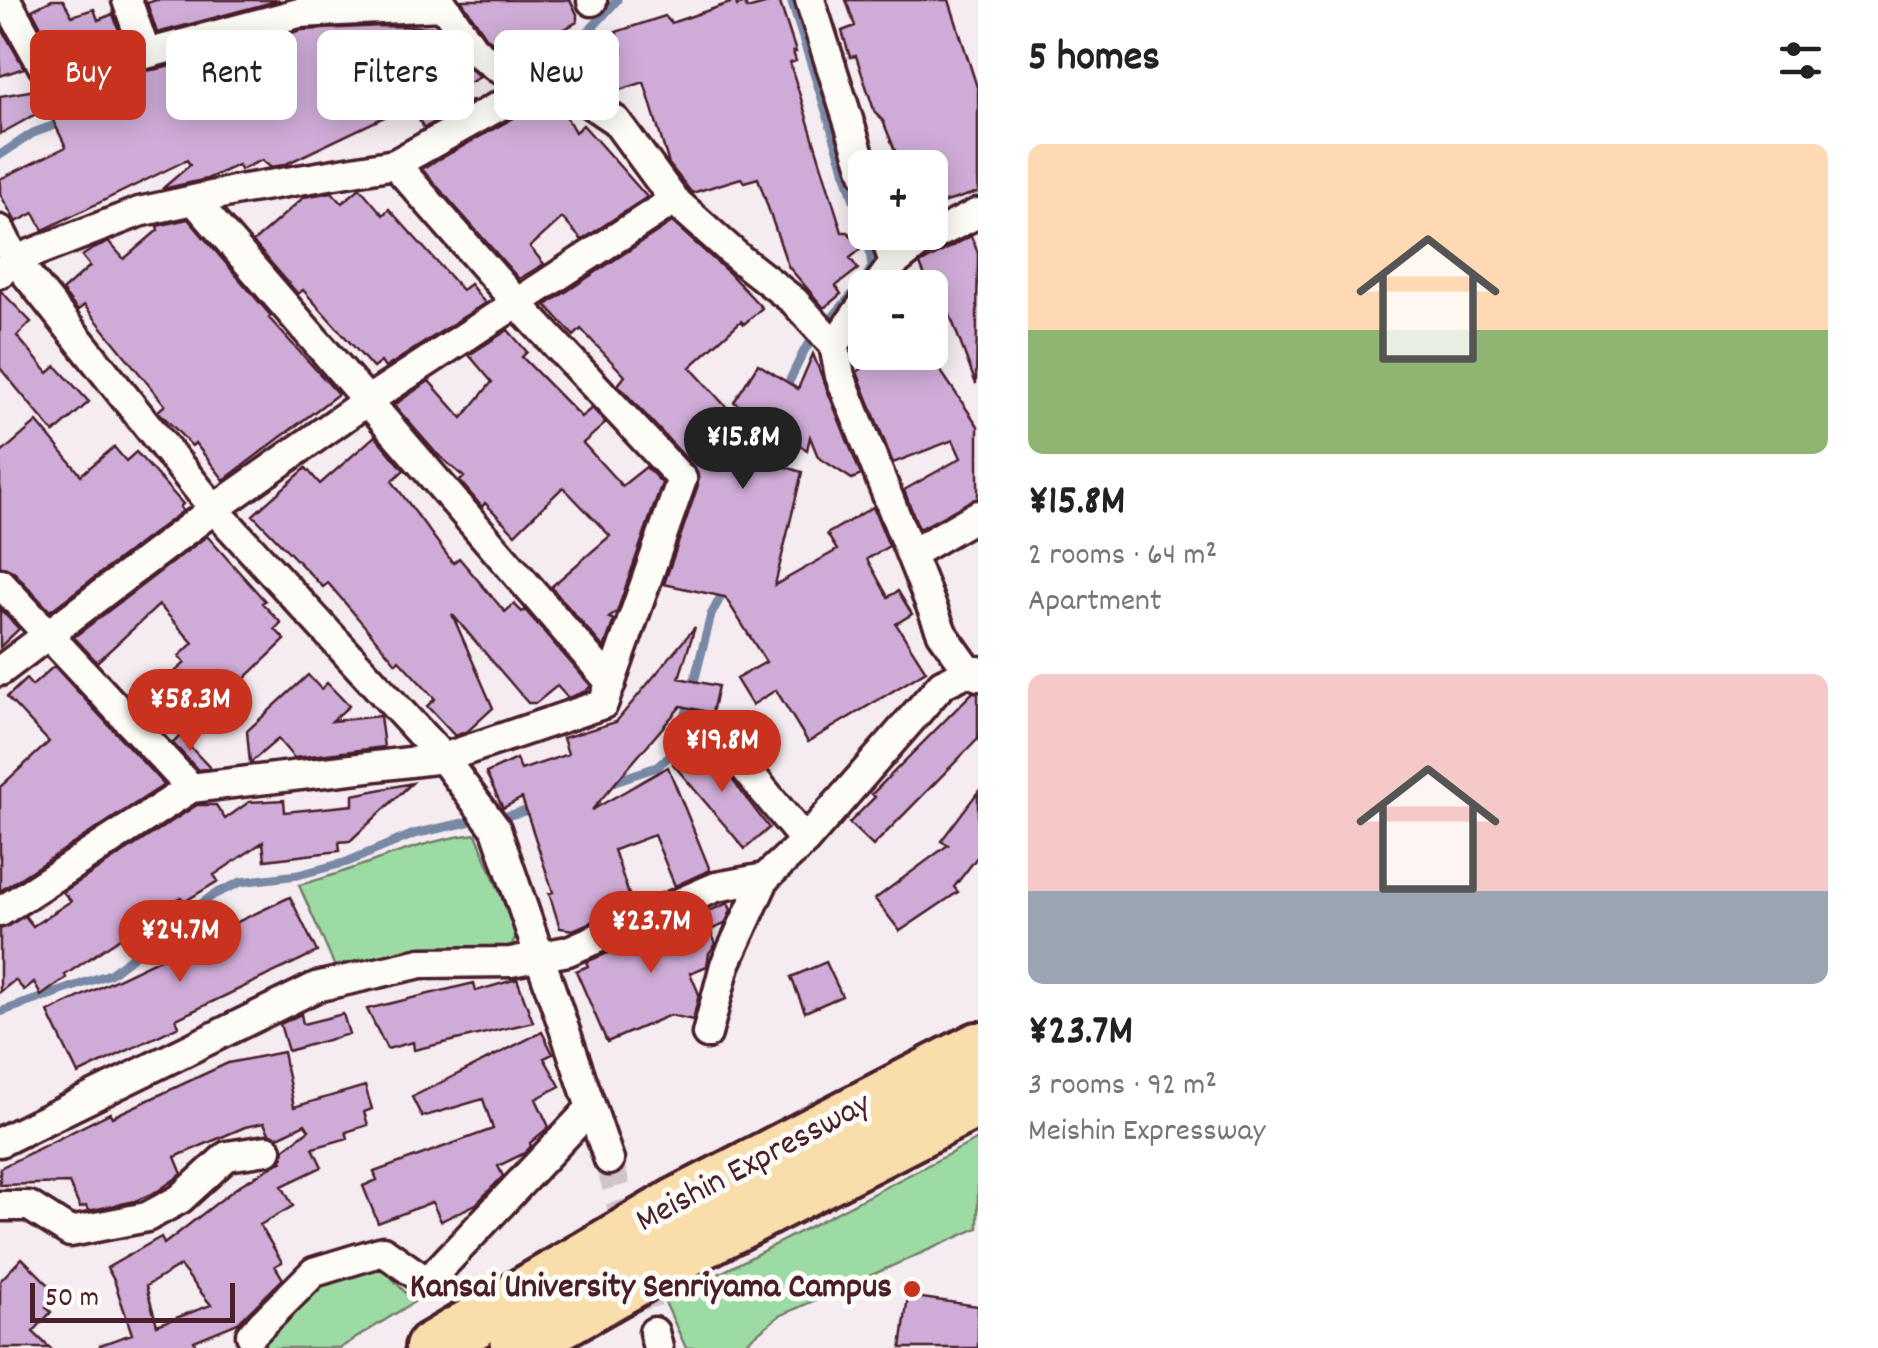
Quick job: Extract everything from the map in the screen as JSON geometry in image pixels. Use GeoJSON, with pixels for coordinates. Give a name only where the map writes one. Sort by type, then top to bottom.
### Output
{"type":"FeatureCollection","features":[{"type":"Feature","properties":{"kind":"highway","name":"Meishin Expressway"},"geometry":{"type":"LineString","coordinates":[[431,1348],[676,1204],[978,1048]]}},
{"type":"Feature","properties":{"kind":"highway","name":"Meishin Expressway"},"geometry":{"type":"LineString","coordinates":[[516,1348],[696,1246],[978,1101]]}},
{"type":"Feature","properties":{"kind":"street"},"geometry":{"type":"LineString","coordinates":[[6,0],[30,43]]}},
{"type":"Feature","properties":{"kind":"street"},"geometry":{"type":"LineString","coordinates":[[127,0],[138,30]]}},
{"type":"Feature","properties":{"kind":"street"},"geometry":{"type":"LineString","coordinates":[[810,0],[858,150]]}},
{"type":"Feature","properties":{"kind":"street"},"geometry":{"type":"LineString","coordinates":[[146,54],[246,12],[299,13],[441,3],[474,50],[494,65]]}},
{"type":"Feature","properties":{"kind":"street"},"geometry":{"type":"LineString","coordinates":[[8,267],[138,212],[395,164],[494,109]]}},
{"type":"Feature","properties":{"kind":"street"},"geometry":{"type":"LineString","coordinates":[[615,120],[674,200],[794,301],[824,335],[942,632],[975,672],[942,684],[805,841],[765,878],[725,965],[707,1034]]}},
{"type":"Feature","properties":{"kind":"street"},"geometry":{"type":"LineString","coordinates":[[0,912],[191,788],[443,758],[603,704],[682,479],[516,302],[395,164]]}},
{"type":"Feature","properties":{"kind":"street"},"geometry":{"type":"LineString","coordinates":[[194,200],[611,683]]}},
{"type":"Feature","properties":{"kind":"street"},"geometry":{"type":"LineString","coordinates":[[0,671],[214,509],[367,401],[674,200]]}},
{"type":"Feature","properties":{"kind":"street"},"geometry":{"type":"LineString","coordinates":[[889,270],[919,243],[978,213]]}},
{"type":"Feature","properties":{"kind":"street"},"geometry":{"type":"LineString","coordinates":[[0,230],[8,267],[214,509],[443,758],[496,829],[609,1160]]}},
{"type":"Feature","properties":{"kind":"street"},"geometry":{"type":"LineString","coordinates":[[890,250],[894,263]]}},
{"type":"Feature","properties":{"kind":"street"},"geometry":{"type":"LineString","coordinates":[[824,335],[848,316]]}},
{"type":"Feature","properties":{"kind":"street"},"geometry":{"type":"LineString","coordinates":[[910,554],[978,515]]}},
{"type":"Feature","properties":{"kind":"street"},"geometry":{"type":"LineString","coordinates":[[0,583],[191,788]]}},
{"type":"Feature","properties":{"kind":"street"},"geometry":{"type":"LineString","coordinates":[[723,741],[805,841]]}},
{"type":"Feature","properties":{"kind":"street"},"geometry":{"type":"LineString","coordinates":[[0,1142],[316,987],[421,963],[512,962],[568,951],[716,887],[765,878]]}},
{"type":"Feature","properties":{"kind":"street"},"geometry":{"type":"LineString","coordinates":[[251,1335],[314,1272],[383,1251],[427,1282],[591,1108]]}},
{"type":"Feature","properties":{"kind":"street"},"geometry":{"type":"LineString","coordinates":[[0,1206],[29,1206],[70,1232],[147,1217],[180,1200],[226,1156],[266,1150]]}},
{"type":"Feature","properties":{"kind":"green space"},"geometry":{"type":"Polygon","coordinates":[[[476,834],[517,935],[508,951],[336,969],[299,885],[409,849],[476,834]]]}},
{"type":"Feature","properties":{"kind":"green space"},"geometry":{"type":"Polygon","coordinates":[[[978,1139],[978,1228],[779,1316],[739,1348],[686,1348],[665,1302],[978,1139]]]}},
{"type":"Feature","properties":{"kind":"green space"},"geometry":{"type":"Polygon","coordinates":[[[379,1264],[414,1302],[340,1348],[241,1348],[266,1333],[325,1278],[379,1264]]]}},
{"type":"Feature","properties":{"kind":"building"},"geometry":{"type":"Polygon","coordinates":[[[52,0],[63,0],[72,16],[94,9],[98,20],[113,14],[119,30],[43,30],[32,10],[52,0]]]}},
{"type":"Feature","properties":{"kind":"building"},"geometry":{"type":"Polygon","coordinates":[[[156,0],[280,0],[157,33],[147,3],[156,0]]]}},
{"type":"Feature","properties":{"kind":"building"},"geometry":{"type":"Polygon","coordinates":[[[461,0],[570,0],[577,14],[577,22],[563,30],[494,30],[494,43],[461,0]]]}},
{"type":"Feature","properties":{"kind":"building"},"geometry":{"type":"Polygon","coordinates":[[[779,0],[796,52],[796,61],[790,63],[842,232],[848,232],[848,250],[860,250],[850,258],[858,269],[848,270],[848,277],[836,286],[841,294],[824,308],[788,266],[758,178],[744,182],[741,178],[692,193],[669,164],[644,82],[619,90],[619,53],[623,52],[619,31],[665,16],[671,23],[736,1],[737,6],[745,3],[747,9],[779,0]]]}},
{"type":"Feature","properties":{"kind":"building"},"geometry":{"type":"Polygon","coordinates":[[[846,0],[949,0],[978,90],[978,192],[948,201],[948,150],[895,150],[883,121],[875,113],[856,56],[850,57],[842,31],[855,26],[846,0]]]}},
{"type":"Feature","properties":{"kind":"building"},"geometry":{"type":"Polygon","coordinates":[[[382,26],[439,30],[317,30],[317,120],[378,120],[284,165],[270,167],[262,160],[240,170],[238,165],[207,179],[162,189],[190,165],[187,160],[43,230],[34,213],[16,222],[0,194],[0,179],[66,147],[53,120],[146,120],[146,71],[166,67],[166,120],[297,120],[297,31],[302,30],[382,26]]]}},
{"type":"Feature","properties":{"kind":"building"},"geometry":{"type":"Polygon","coordinates":[[[0,30],[24,68],[0,76],[0,30]]]}},
{"type":"Feature","properties":{"kind":"building"},"geometry":{"type":"Polygon","coordinates":[[[30,91],[30,117],[0,134],[0,96],[30,91]]]}},
{"type":"Feature","properties":{"kind":"building"},"geometry":{"type":"Polygon","coordinates":[[[419,120],[438,120],[424,128],[419,120]]]}},
{"type":"Feature","properties":{"kind":"building"},"geometry":{"type":"Polygon","coordinates":[[[510,120],[568,120],[575,132],[583,125],[647,197],[582,240],[562,218],[530,247],[544,264],[519,279],[422,169],[510,120]]]}},
{"type":"Feature","properties":{"kind":"building"},"geometry":{"type":"Polygon","coordinates":[[[360,188],[383,215],[389,209],[462,290],[470,284],[485,303],[385,368],[381,362],[373,368],[303,290],[298,294],[253,242],[304,197],[332,192],[342,203],[360,188]]]}},
{"type":"Feature","properties":{"kind":"building"},"geometry":{"type":"Polygon","coordinates":[[[188,219],[338,394],[224,480],[195,443],[192,446],[158,411],[165,405],[84,305],[78,311],[62,291],[90,266],[82,256],[91,250],[109,242],[124,259],[158,230],[157,226],[188,219]]]}},
{"type":"Feature","properties":{"kind":"building"},"geometry":{"type":"Polygon","coordinates":[[[672,222],[762,308],[744,324],[741,321],[690,367],[728,409],[695,439],[802,472],[775,585],[837,550],[827,534],[873,507],[889,546],[867,559],[888,597],[898,591],[912,614],[896,624],[926,671],[808,742],[776,690],[752,705],[736,679],[766,662],[725,597],[664,584],[698,485],[695,468],[618,385],[625,376],[581,329],[574,336],[546,305],[672,222]]]}},
{"type":"Feature","properties":{"kind":"building"},"geometry":{"type":"Polygon","coordinates":[[[971,236],[978,253],[976,384],[948,310],[948,270],[923,270],[920,264],[971,236]]]}},
{"type":"Feature","properties":{"kind":"building"},"geometry":{"type":"Polygon","coordinates":[[[0,290],[31,322],[17,336],[48,373],[56,366],[89,402],[54,433],[0,368],[0,290]]]}},
{"type":"Feature","properties":{"kind":"building"},"geometry":{"type":"Polygon","coordinates":[[[508,330],[527,352],[522,357],[581,417],[592,408],[606,423],[583,443],[622,486],[646,467],[662,483],[617,612],[609,618],[614,620],[604,648],[551,587],[610,536],[563,487],[515,534],[485,503],[482,507],[460,481],[464,477],[436,453],[394,405],[429,381],[462,418],[492,382],[469,355],[508,330]]]}},
{"type":"Feature","properties":{"kind":"building"},"geometry":{"type":"Polygon","coordinates":[[[813,354],[861,475],[852,479],[818,457],[810,437],[807,450],[734,402],[758,364],[798,389],[813,354]]]}},
{"type":"Feature","properties":{"kind":"building"},"geometry":{"type":"Polygon","coordinates":[[[940,370],[978,426],[978,498],[919,529],[904,490],[961,458],[953,440],[893,463],[857,372],[940,370]]]}},
{"type":"Feature","properties":{"kind":"building"},"geometry":{"type":"Polygon","coordinates":[[[37,422],[81,475],[114,447],[126,461],[136,452],[183,504],[183,511],[50,611],[13,571],[0,566],[0,454],[37,422]]]}},
{"type":"Feature","properties":{"kind":"building"},"geometry":{"type":"Polygon","coordinates":[[[375,436],[404,470],[392,481],[453,563],[459,558],[505,612],[514,604],[522,612],[525,610],[591,686],[586,691],[568,698],[557,686],[536,703],[528,703],[452,614],[493,708],[468,731],[455,736],[427,706],[435,699],[399,660],[396,663],[328,583],[323,587],[253,515],[306,468],[320,484],[375,436]]]}},
{"type":"Feature","properties":{"kind":"building"},"geometry":{"type":"Polygon","coordinates":[[[207,536],[265,601],[262,603],[281,623],[275,629],[285,640],[187,734],[150,694],[185,663],[179,656],[193,643],[159,605],[97,662],[74,637],[207,536]]]}},
{"type":"Feature","properties":{"kind":"building"},"geometry":{"type":"Polygon","coordinates":[[[0,609],[19,629],[0,647],[0,609]]]}},
{"type":"Feature","properties":{"kind":"building"},"geometry":{"type":"Polygon","coordinates":[[[695,627],[679,678],[718,686],[712,713],[681,706],[592,810],[668,767],[710,870],[675,886],[654,835],[614,850],[632,904],[573,930],[560,928],[549,893],[553,892],[522,798],[503,808],[486,773],[516,759],[521,770],[568,754],[563,738],[616,722],[695,627]]]}},
{"type":"Feature","properties":{"kind":"building"},"geometry":{"type":"Polygon","coordinates":[[[54,666],[164,785],[0,891],[0,787],[49,742],[7,697],[26,679],[32,686],[54,666]]]}},
{"type":"Feature","properties":{"kind":"building"},"geometry":{"type":"Polygon","coordinates":[[[308,675],[321,689],[327,683],[349,706],[332,721],[380,716],[384,747],[294,758],[278,739],[250,763],[247,731],[308,675]]]}},
{"type":"Feature","properties":{"kind":"building"},"geometry":{"type":"Polygon","coordinates":[[[973,692],[978,693],[978,739],[873,846],[849,823],[875,797],[872,794],[973,692]]]}},
{"type":"Feature","properties":{"kind":"building"},"geometry":{"type":"Polygon","coordinates":[[[180,736],[210,768],[198,770],[173,743],[180,736]]]}},
{"type":"Feature","properties":{"kind":"building"},"geometry":{"type":"Polygon","coordinates":[[[706,745],[769,828],[745,849],[673,764],[706,745]]]}},
{"type":"Feature","properties":{"kind":"building"},"geometry":{"type":"Polygon","coordinates":[[[412,783],[350,841],[339,842],[340,851],[265,860],[263,842],[214,875],[218,881],[184,902],[181,897],[65,975],[41,996],[34,982],[24,990],[15,980],[0,992],[0,929],[25,916],[33,926],[71,901],[63,892],[197,805],[216,805],[225,819],[249,802],[284,800],[285,812],[353,805],[353,795],[412,783]]]}},
{"type":"Feature","properties":{"kind":"building"},"geometry":{"type":"Polygon","coordinates":[[[978,792],[978,856],[954,887],[958,892],[900,931],[875,899],[948,845],[941,841],[978,792]]]}},
{"type":"Feature","properties":{"kind":"building"},"geometry":{"type":"Polygon","coordinates":[[[290,897],[317,952],[176,1019],[179,1026],[78,1074],[48,1012],[290,897]]]}},
{"type":"Feature","properties":{"kind":"building"},"geometry":{"type":"Polygon","coordinates":[[[728,903],[731,910],[725,924],[710,930],[716,944],[709,953],[707,966],[690,973],[699,994],[693,1020],[670,1015],[607,1042],[576,971],[588,966],[586,962],[728,903]]]}},
{"type":"Feature","properties":{"kind":"building"},"geometry":{"type":"Polygon","coordinates":[[[826,962],[842,996],[805,1012],[791,977],[826,962]]]}},
{"type":"Feature","properties":{"kind":"building"},"geometry":{"type":"Polygon","coordinates":[[[517,979],[533,1022],[414,1050],[413,1042],[387,1049],[367,1009],[474,983],[476,991],[517,979]]]}},
{"type":"Feature","properties":{"kind":"building"},"geometry":{"type":"Polygon","coordinates":[[[301,1014],[303,1024],[343,1014],[349,1034],[288,1051],[280,1024],[301,1014]]]}},
{"type":"Feature","properties":{"kind":"building"},"geometry":{"type":"Polygon","coordinates":[[[542,1032],[553,1054],[544,1058],[560,1086],[536,1099],[549,1127],[530,1143],[525,1153],[498,1166],[503,1176],[476,1204],[441,1221],[432,1202],[378,1223],[363,1186],[377,1180],[374,1172],[493,1129],[483,1099],[422,1117],[412,1097],[542,1032]]]}},
{"type":"Feature","properties":{"kind":"building"},"geometry":{"type":"Polygon","coordinates":[[[283,1052],[294,1107],[365,1086],[372,1109],[364,1112],[368,1125],[346,1132],[348,1138],[313,1148],[322,1167],[282,1186],[293,1206],[260,1225],[282,1262],[275,1266],[283,1279],[238,1323],[194,1341],[196,1348],[100,1348],[132,1334],[107,1268],[161,1237],[164,1244],[240,1185],[282,1161],[284,1149],[309,1130],[305,1124],[278,1137],[269,1133],[264,1123],[245,1127],[175,1157],[182,1174],[158,1191],[135,1201],[88,1211],[86,1206],[80,1208],[69,1183],[0,1185],[0,1168],[110,1113],[112,1117],[228,1063],[283,1052]],[[180,1266],[146,1286],[157,1325],[211,1305],[180,1266]]]}},
{"type":"Feature","properties":{"kind":"building"},"geometry":{"type":"Polygon","coordinates":[[[22,1258],[58,1294],[46,1307],[51,1312],[33,1332],[50,1348],[0,1348],[0,1281],[22,1258]]]}},
{"type":"Feature","properties":{"kind":"building"},"geometry":{"type":"Polygon","coordinates":[[[908,1296],[978,1306],[978,1348],[901,1348],[908,1296]]]}},
{"type":"Feature","properties":{"kind":"waterway"},"geometry":{"type":"LineString","coordinates":[[590,30],[617,0]]}},
{"type":"Feature","properties":{"kind":"waterway"},"geometry":{"type":"LineString","coordinates":[[783,394],[805,349],[872,267],[791,0]]}},
{"type":"Feature","properties":{"kind":"waterway"},"geometry":{"type":"LineString","coordinates":[[0,155],[33,133],[63,122]]}},
{"type":"Feature","properties":{"kind":"waterway"},"geometry":{"type":"LineString","coordinates":[[759,470],[774,418]]}},
{"type":"Feature","properties":{"kind":"waterway"},"geometry":{"type":"LineString","coordinates":[[609,783],[657,767],[677,749],[711,615],[727,585]]}},
{"type":"Feature","properties":{"kind":"waterway"},"geometry":{"type":"LineString","coordinates":[[506,816],[537,808]]}},
{"type":"Feature","properties":{"kind":"waterway"},"geometry":{"type":"LineString","coordinates":[[0,1012],[110,974],[213,895],[241,882],[298,875],[347,862],[414,834],[468,822]]}},
{"type":"Feature","properties":{"kind":"tunnel"},"geometry":{"type":"LineString","coordinates":[[609,1160],[654,1332]]}},
{"type":"Feature","properties":{"kind":"place","name":"Kansai University Senriyama Campus"},"geometry":{"type":"Point","coordinates":[912,1289]}}]}
